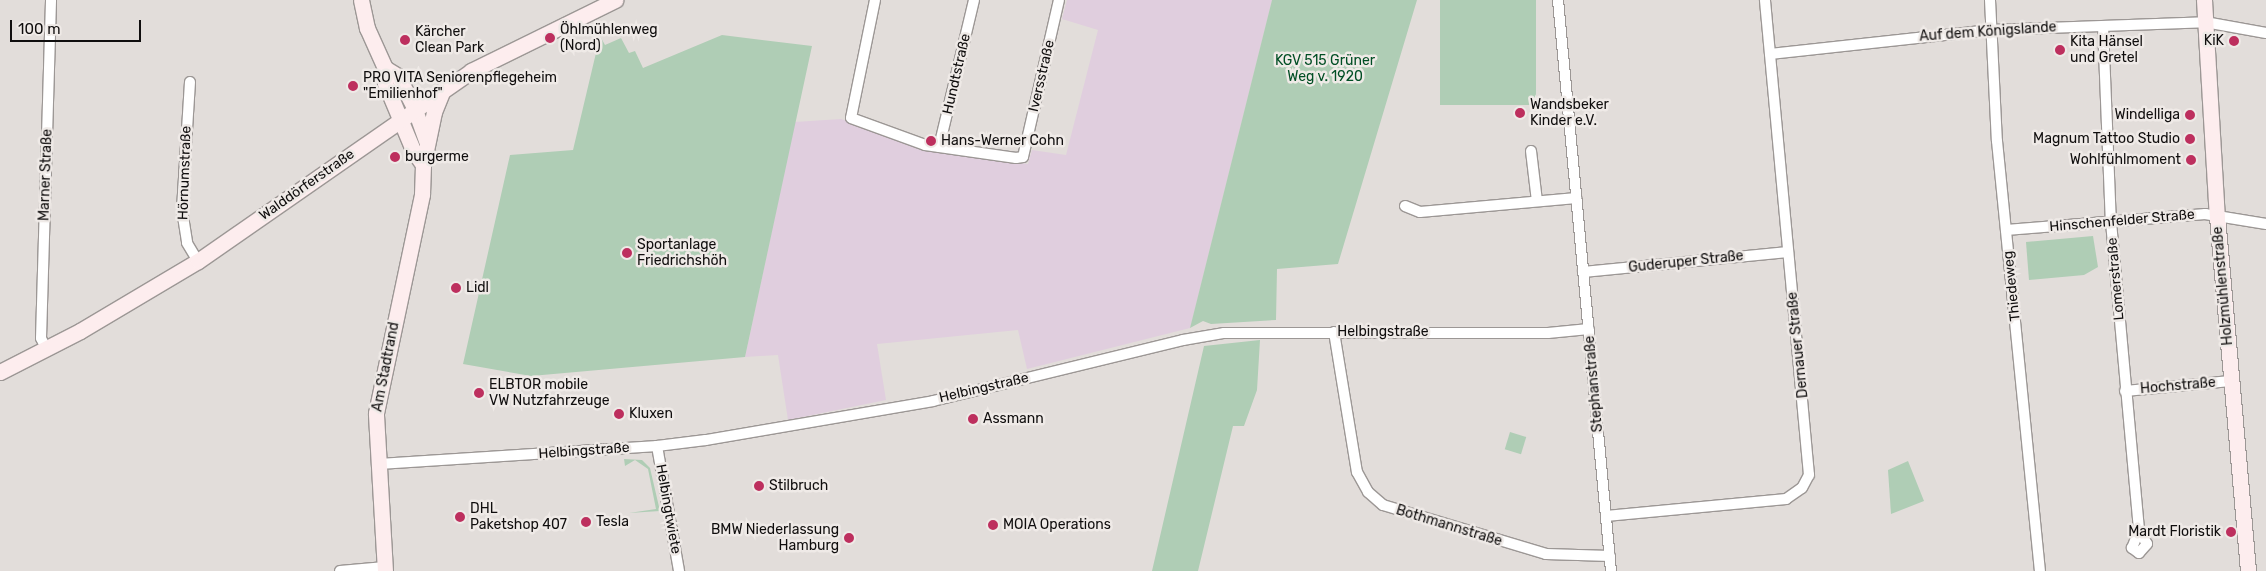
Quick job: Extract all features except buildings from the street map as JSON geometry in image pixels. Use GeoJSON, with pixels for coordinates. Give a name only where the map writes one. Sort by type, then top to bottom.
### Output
{"type":"FeatureCollection","features":[{"type":"Feature","properties":{"kind":"street","name":"Marner Straße"},"geometry":{"type":"LineString","coordinates":[[46,348],[41,338],[51,0]]}},
{"type":"Feature","properties":{"kind":"street"},"geometry":{"type":"LineString","coordinates":[[360,0],[367,28],[385,68],[385,83],[413,150],[423,165]]}},
{"type":"Feature","properties":{"kind":"street"},"geometry":{"type":"LineString","coordinates":[[875,0],[851,118],[897,137],[939,147]]}},
{"type":"Feature","properties":{"kind":"street","name":"Hundtstraße"},"geometry":{"type":"LineString","coordinates":[[939,147],[974,0]]}},
{"type":"Feature","properties":{"kind":"street","name":"Iversstraße"},"geometry":{"type":"LineString","coordinates":[[939,147],[1016,158],[1023,157],[1060,0]]}},
{"type":"Feature","properties":{"kind":"street","name":"Stephanstraße"},"geometry":{"type":"LineString","coordinates":[[1558,0],[1611,571]]}},
{"type":"Feature","properties":{"kind":"street","name":"Dernauer Straße"},"geometry":{"type":"LineString","coordinates":[[1606,516],[1780,500],[1792,497],[1805,484],[1810,458],[1788,252],[1765,0]]}},
{"type":"Feature","properties":{"kind":"street","name":"Thiedeweg"},"geometry":{"type":"LineString","coordinates":[[1990,0],[2006,230],[2040,571]]}},
{"type":"Feature","properties":{"kind":"street","name":"Holzmühlenstraße"},"geometry":{"type":"LineString","coordinates":[[2204,0],[2217,216],[2248,571]]}},
{"type":"Feature","properties":{"kind":"street","name":"Walddörferstraße"},"geometry":{"type":"LineString","coordinates":[[0,372],[46,348],[198,261],[444,89],[505,52],[609,1]]}},
{"type":"Feature","properties":{"kind":"street","name":"Auf dem Königslande"},"geometry":{"type":"LineString","coordinates":[[1770,54],[1991,30],[2205,22],[2266,34]]}},
{"type":"Feature","properties":{"kind":"street","name":"Lomerstraße"},"geometry":{"type":"LineString","coordinates":[[2103,26],[2111,222],[2138,531]]}},
{"type":"Feature","properties":{"kind":"street"},"geometry":{"type":"LineString","coordinates":[[385,68],[398,76],[415,110],[428,147]]}},
{"type":"Feature","properties":{"kind":"street","name":"Hörnumstraße"},"geometry":{"type":"LineString","coordinates":[[190,82],[182,210],[187,243],[198,261]]}},
{"type":"Feature","properties":{"kind":"street","name":"Am Stadtrand"},"geometry":{"type":"LineString","coordinates":[[385,569],[376,413],[421,202],[423,165],[435,108],[444,89]]}},
{"type":"Feature","properties":{"kind":"street"},"geometry":{"type":"LineString","coordinates":[[1531,151],[1537,201]]}},
{"type":"Feature","properties":{"kind":"street"},"geometry":{"type":"LineString","coordinates":[[1405,206],[1420,212],[1576,198]]}},
{"type":"Feature","properties":{"kind":"street","name":"Hinschenfelder Straße"},"geometry":{"type":"LineString","coordinates":[[2006,230],[2205,214],[2266,224]]}},
{"type":"Feature","properties":{"kind":"street","name":"Guderuper Straße"},"geometry":{"type":"LineString","coordinates":[[1583,272],[1788,252]]}},
{"type":"Feature","properties":{"kind":"street","name":"Helbingstraße"},"geometry":{"type":"LineString","coordinates":[[379,464],[657,446],[933,401],[1201,336],[1236,332],[1548,333],[1589,329]]}},
{"type":"Feature","properties":{"kind":"street","name":"Bothmannstraße"},"geometry":{"type":"LineString","coordinates":[[1334,332],[1357,472],[1368,492],[1382,505],[1546,554],[1610,556]]}},
{"type":"Feature","properties":{"kind":"street","name":"Hochstraße"},"geometry":{"type":"LineString","coordinates":[[2125,391],[2231,381]]}},
{"type":"Feature","properties":{"kind":"street","name":"Helbingtwiete"},"geometry":{"type":"LineString","coordinates":[[657,446],[679,571]]}},
{"type":"Feature","properties":{"kind":"street"},"geometry":{"type":"LineString","coordinates":[[340,571],[385,569]]}},
{"type":"Feature","properties":{"kind":"shaded area"},"geometry":{"type":"Polygon","coordinates":[[[1067,0],[1272,0],[1190,328],[1027,369],[1018,330],[877,344],[886,400],[788,420],[778,355],[745,357],[795,122],[841,119],[942,153],[1028,164],[1032,150],[1066,155],[1098,30],[1062,19],[1067,0]]]}},
{"type":"Feature","properties":{"kind":"green space","name":"KGV 515 Grüner Weg v. 1920"},"geometry":{"type":"Polygon","coordinates":[[[1272,0],[1417,0],[1338,264],[1277,269],[1276,320],[1211,324],[1203,321],[1190,328],[1272,0]]]}},
{"type":"Feature","properties":{"kind":"green space"},"geometry":{"type":"Polygon","coordinates":[[[1440,0],[1536,0],[1536,105],[1440,105],[1440,0]]]}},
{"type":"Feature","properties":{"kind":"green space","name":"Sportanlage Friedrichshöh"},"geometry":{"type":"Polygon","coordinates":[[[722,35],[812,46],[745,357],[531,376],[463,364],[510,155],[573,150],[600,36],[605,45],[621,38],[629,53],[635,51],[643,68],[722,35]]]}},
{"type":"Feature","properties":{"kind":"green space"},"geometry":{"type":"Polygon","coordinates":[[[2093,236],[2098,267],[2084,275],[2029,280],[2026,242],[2093,236]]]}},
{"type":"Feature","properties":{"kind":"green space"},"geometry":{"type":"Polygon","coordinates":[[[1260,340],[1257,390],[1244,426],[1233,426],[1198,571],[1152,571],[1204,346],[1260,340]]]}},
{"type":"Feature","properties":{"kind":"green space"},"geometry":{"type":"Polygon","coordinates":[[[1510,432],[1526,437],[1521,454],[1505,449],[1510,432]]]}},
{"type":"Feature","properties":{"kind":"green space"},"geometry":{"type":"Polygon","coordinates":[[[624,459],[642,460],[650,468],[660,511],[629,513],[656,509],[648,469],[635,460],[625,466],[624,459]]]}},
{"type":"Feature","properties":{"kind":"green space"},"geometry":{"type":"Polygon","coordinates":[[[1908,461],[1924,501],[1891,514],[1888,470],[1908,461]]]}},
{"type":"Feature","properties":{"kind":"place","name":"Öhlmühlenweg (Nord)"},"geometry":{"type":"Point","coordinates":[550,38]}},
{"type":"Feature","properties":{"kind":"place","name":"Kärcher Clean Park"},"geometry":{"type":"Point","coordinates":[405,40]}},
{"type":"Feature","properties":{"kind":"place","name":"KiK"},"geometry":{"type":"Point","coordinates":[2234,41]}},
{"type":"Feature","properties":{"kind":"place","name":"Kita Hänsel und Gretel"},"geometry":{"type":"Point","coordinates":[2060,50]}},
{"type":"Feature","properties":{"kind":"place","name":"PRO VITA Seniorenpflegeheim \"Emilienhof\""},"geometry":{"type":"Point","coordinates":[353,86]}},
{"type":"Feature","properties":{"kind":"place","name":"Wandsbeker Kinder e.V."},"geometry":{"type":"Point","coordinates":[1520,113]}},
{"type":"Feature","properties":{"kind":"place","name":"Windelliga"},"geometry":{"type":"Point","coordinates":[2190,115]}},
{"type":"Feature","properties":{"kind":"place","name":"Magnum Tattoo Studio"},"geometry":{"type":"Point","coordinates":[2190,139]}},
{"type":"Feature","properties":{"kind":"place","name":"Hans-Werner Cohn"},"geometry":{"type":"Point","coordinates":[931,141]}},
{"type":"Feature","properties":{"kind":"place","name":"burgerme"},"geometry":{"type":"Point","coordinates":[395,157]}},
{"type":"Feature","properties":{"kind":"place","name":"Wohlfühlmoment"},"geometry":{"type":"Point","coordinates":[2191,160]}},
{"type":"Feature","properties":{"kind":"place","name":"Sportanlage Friedrichshöh"},"geometry":{"type":"Point","coordinates":[627,253]}},
{"type":"Feature","properties":{"kind":"place","name":"Lidl"},"geometry":{"type":"Point","coordinates":[456,288]}},
{"type":"Feature","properties":{"kind":"place","name":"ELBTOR mobile VW Nutzfahrzeuge"},"geometry":{"type":"Point","coordinates":[479,393]}},
{"type":"Feature","properties":{"kind":"place","name":"Kluxen"},"geometry":{"type":"Point","coordinates":[619,414]}},
{"type":"Feature","properties":{"kind":"place","name":"Assmann"},"geometry":{"type":"Point","coordinates":[973,419]}},
{"type":"Feature","properties":{"kind":"place","name":"Stilbruch"},"geometry":{"type":"Point","coordinates":[759,486]}},
{"type":"Feature","properties":{"kind":"place","name":"DHL Paketshop 407"},"geometry":{"type":"Point","coordinates":[460,517]}},
{"type":"Feature","properties":{"kind":"place","name":"Tesla"},"geometry":{"type":"Point","coordinates":[586,522]}},
{"type":"Feature","properties":{"kind":"place","name":"MOIA Operations"},"geometry":{"type":"Point","coordinates":[993,525]}},
{"type":"Feature","properties":{"kind":"place","name":"Mardt Floristik"},"geometry":{"type":"Point","coordinates":[2231,532]}},
{"type":"Feature","properties":{"kind":"place","name":"BMW Niederlassung Hamburg"},"geometry":{"type":"Point","coordinates":[849,538]}}]}
